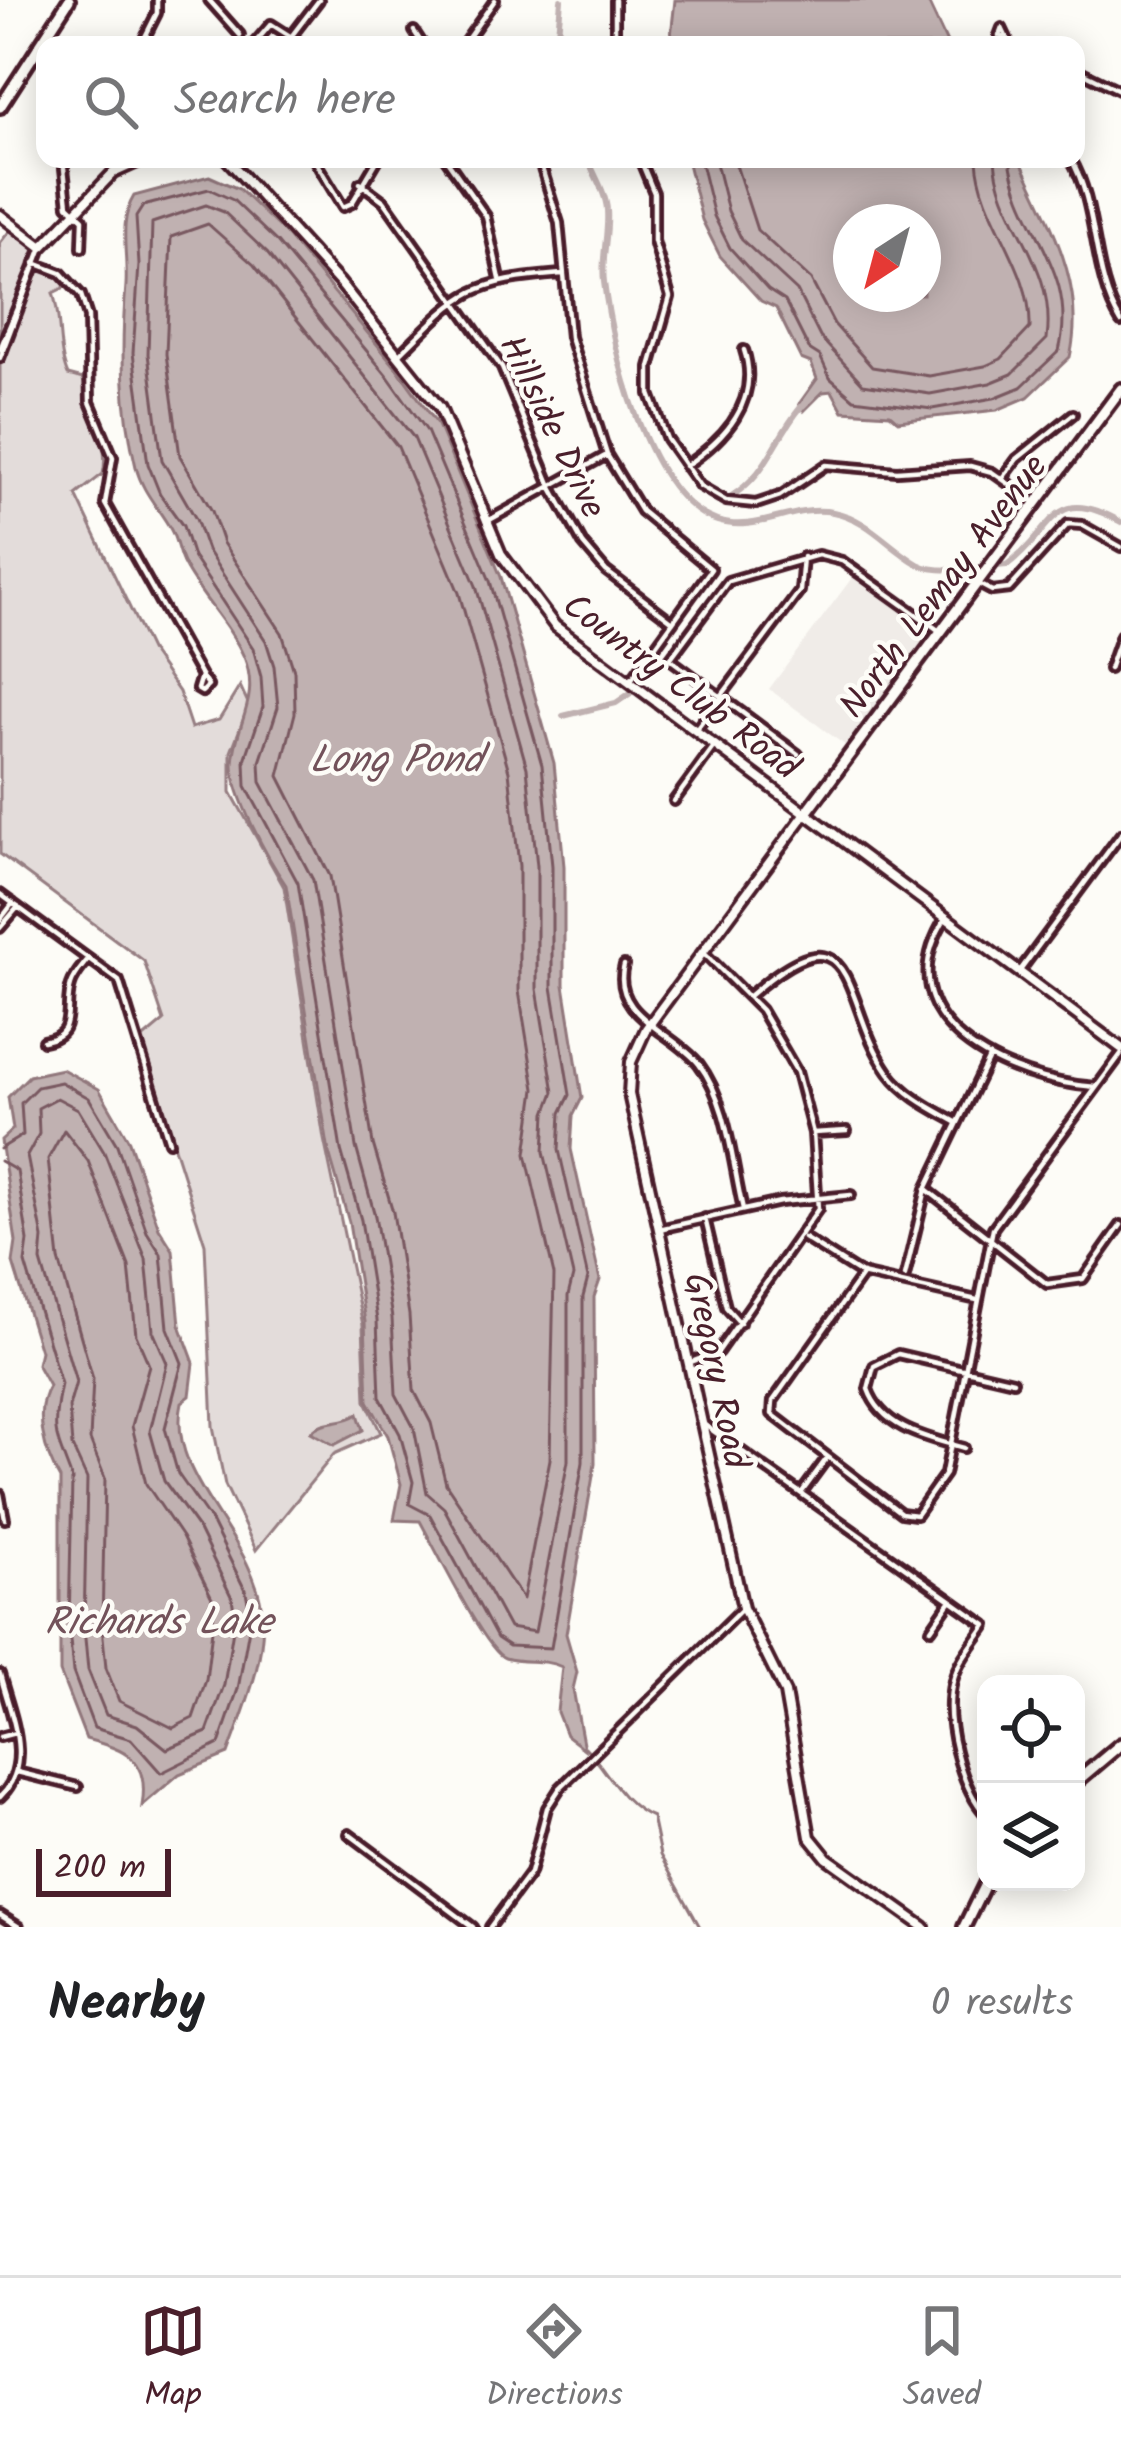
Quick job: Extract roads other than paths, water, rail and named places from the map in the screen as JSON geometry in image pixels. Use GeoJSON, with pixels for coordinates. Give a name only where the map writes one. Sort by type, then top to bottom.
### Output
{"type":"FeatureCollection","features":[{"type":"Feature","properties":{"kind":"main road"},"geometry":{"type":"LineString","coordinates":[[46,36],[69,0]]}},
{"type":"Feature","properties":{"kind":"main road"},"geometry":{"type":"LineString","coordinates":[[0,107],[36,51]]}},
{"type":"Feature","properties":{"kind":"main road","name":"North Lemay Avenue"},"geometry":{"type":"LineString","coordinates":[[806,813],[1121,389]]}},
{"type":"Feature","properties":{"kind":"main road"},"geometry":{"type":"LineString","coordinates":[[1085,1774],[1121,1744]]}},
{"type":"Feature","properties":{"kind":"main road"},"geometry":{"type":"LineString","coordinates":[[964,1927],[982,1891]]}},
{"type":"Feature","properties":{"kind":"street"},"geometry":{"type":"LineString","coordinates":[[146,36],[157,13],[157,0]]}},
{"type":"Feature","properties":{"kind":"street"},"geometry":{"type":"LineString","coordinates":[[209,0],[240,35]]}},
{"type":"Feature","properties":{"kind":"street"},"geometry":{"type":"LineString","coordinates":[[261,36],[271,24],[291,36],[319,0]]}},
{"type":"Feature","properties":{"kind":"street"},"geometry":{"type":"LineString","coordinates":[[470,36],[495,0]]}},
{"type":"Feature","properties":{"kind":"street"},"geometry":{"type":"LineString","coordinates":[[615,0],[615,36]]}},
{"type":"Feature","properties":{"kind":"street"},"geometry":{"type":"LineString","coordinates":[[414,31],[417,36]]}},
{"type":"Feature","properties":{"kind":"street"},"geometry":{"type":"LineString","coordinates":[[1085,73],[1121,91]]}},
{"type":"Feature","properties":{"kind":"street"},"geometry":{"type":"LineString","coordinates":[[63,168],[64,189],[83,218],[82,248]]}},
{"type":"Feature","properties":{"kind":"street"},"geometry":{"type":"LineString","coordinates":[[0,349],[42,247],[113,173],[124,168]]}},
{"type":"Feature","properties":{"kind":"street","name":"Country Club Road"},"geometry":{"type":"LineString","coordinates":[[235,168],[399,355],[451,428],[507,565],[542,612],[1121,1051]]}},
{"type":"Feature","properties":{"kind":"street"},"geometry":{"type":"LineString","coordinates":[[319,168],[340,206],[352,203],[371,168]]}},
{"type":"Feature","properties":{"kind":"street"},"geometry":{"type":"LineString","coordinates":[[452,168],[490,226],[500,279]]}},
{"type":"Feature","properties":{"kind":"street"},"geometry":{"type":"LineString","coordinates":[[541,168],[559,223],[570,337],[607,455],[641,512],[711,569],[629,682]]}},
{"type":"Feature","properties":{"kind":"street"},"geometry":{"type":"LineString","coordinates":[[643,168],[653,194],[654,241],[670,298],[650,367],[649,388],[667,439],[685,466],[715,496],[746,505],[780,496],[813,470],[834,464],[897,471],[970,466],[1003,478],[1036,503]]}},
{"type":"Feature","properties":{"kind":"street"},"geometry":{"type":"LineString","coordinates":[[1076,168],[1085,182],[1085,212],[1121,322]]}},
{"type":"Feature","properties":{"kind":"street","name":"Hillside Drive"},"geometry":{"type":"LineString","coordinates":[[360,183],[385,202],[509,380],[551,486],[590,554],[673,622]]}},
{"type":"Feature","properties":{"kind":"street"},"geometry":{"type":"LineString","coordinates":[[0,215],[42,247]]}},
{"type":"Feature","properties":{"kind":"street"},"geometry":{"type":"LineString","coordinates":[[0,358],[35,264]]}},
{"type":"Feature","properties":{"kind":"street"},"geometry":{"type":"LineString","coordinates":[[35,264],[61,273],[81,295],[88,317],[90,402],[113,458],[105,504],[201,676]]}},
{"type":"Feature","properties":{"kind":"street"},"geometry":{"type":"LineString","coordinates":[[399,355],[455,299],[500,279],[562,274]]}},
{"type":"Feature","properties":{"kind":"street"},"geometry":{"type":"LineString","coordinates":[[685,466],[719,440],[740,410],[749,376],[744,350]]}},
{"type":"Feature","properties":{"kind":"street"},"geometry":{"type":"LineString","coordinates":[[585,389],[598,385]]}},
{"type":"Feature","properties":{"kind":"street"},"geometry":{"type":"LineString","coordinates":[[1003,478],[1016,459],[1073,414]]}},
{"type":"Feature","properties":{"kind":"street"},"geometry":{"type":"LineString","coordinates":[[486,521],[607,455]]}},
{"type":"Feature","properties":{"kind":"street"},"geometry":{"type":"LineString","coordinates":[[977,583],[997,592],[1009,589],[1068,524],[1082,525],[1121,547]]}},
{"type":"Feature","properties":{"kind":"street"},"geometry":{"type":"LineString","coordinates":[[695,731],[800,591],[803,557]]}},
{"type":"Feature","properties":{"kind":"street"},"geometry":{"type":"LineString","coordinates":[[798,754],[670,659],[728,581],[803,557],[842,561],[941,632]]}},
{"type":"Feature","properties":{"kind":"street"},"geometry":{"type":"LineString","coordinates":[[1109,669],[1121,635]]}},
{"type":"Feature","properties":{"kind":"street"},"geometry":{"type":"LineString","coordinates":[[674,801],[715,745]]}},
{"type":"Feature","properties":{"kind":"street","name":"Gregory Road"},"geometry":{"type":"LineString","coordinates":[[806,813],[650,1023],[631,1062],[629,1094],[743,1608],[785,1693],[813,1844],[924,1927]]}},
{"type":"Feature","properties":{"kind":"street"},"geometry":{"type":"LineString","coordinates":[[1019,972],[1121,834]]}},
{"type":"Feature","properties":{"kind":"street"},"geometry":{"type":"LineString","coordinates":[[0,894],[119,981],[169,1142]]}},
{"type":"Feature","properties":{"kind":"street"},"geometry":{"type":"LineString","coordinates":[[0,924],[15,905]]}},
{"type":"Feature","properties":{"kind":"street"},"geometry":{"type":"LineString","coordinates":[[946,917],[930,947],[933,1000],[953,1033],[989,1058],[1042,1080],[1096,1088]]}},
{"type":"Feature","properties":{"kind":"street"},"geometry":{"type":"LineString","coordinates":[[690,1362],[718,1352],[814,1219],[818,1199],[813,1133],[784,1044],[749,996],[703,952]]}},
{"type":"Feature","properties":{"kind":"street"},"geometry":{"type":"LineString","coordinates":[[749,996],[793,959],[809,954],[831,959],[850,984],[889,1073],[920,1102],[956,1122]]}},
{"type":"Feature","properties":{"kind":"street"},"geometry":{"type":"LineString","coordinates":[[43,1040],[57,1037],[67,1027],[70,988],[88,959]]}},
{"type":"Feature","properties":{"kind":"street"},"geometry":{"type":"LineString","coordinates":[[624,965],[625,997],[687,1051],[708,1077],[742,1209]]}},
{"type":"Feature","properties":{"kind":"street"},"geometry":{"type":"LineString","coordinates":[[862,1274],[773,1401],[772,1411],[827,1458],[912,1516],[924,1510],[941,1484],[988,1241],[1121,1051]]}},
{"type":"Feature","properties":{"kind":"street"},"geometry":{"type":"LineString","coordinates":[[905,1276],[926,1189],[989,1058]]}},
{"type":"Feature","properties":{"kind":"street"},"geometry":{"type":"LineString","coordinates":[[813,1133],[847,1131]]}},
{"type":"Feature","properties":{"kind":"street"},"geometry":{"type":"LineString","coordinates":[[926,1189],[1034,1279],[1066,1285],[1094,1270],[1121,1225]]}},
{"type":"Feature","properties":{"kind":"street"},"geometry":{"type":"LineString","coordinates":[[659,1228],[742,1209],[851,1195]]}},
{"type":"Feature","properties":{"kind":"street"},"geometry":{"type":"LineString","coordinates":[[705,1218],[726,1307],[740,1323]]}},
{"type":"Feature","properties":{"kind":"street"},"geometry":{"type":"LineString","coordinates":[[802,1236],[862,1274],[977,1300]]}},
{"type":"Feature","properties":{"kind":"street"},"geometry":{"type":"LineString","coordinates":[[964,1448],[917,1437],[877,1407],[868,1381],[874,1366],[898,1354],[1013,1381]]}},
{"type":"Feature","properties":{"kind":"street"},"geometry":{"type":"LineString","coordinates":[[703,1423],[986,1625],[961,1661],[950,1700],[970,1790],[977,1801]]}},
{"type":"Feature","properties":{"kind":"street"},"geometry":{"type":"LineString","coordinates":[[801,1493],[827,1458]]}},
{"type":"Feature","properties":{"kind":"street"},"geometry":{"type":"LineString","coordinates":[[0,1494],[5,1519]]}},
{"type":"Feature","properties":{"kind":"street"},"geometry":{"type":"LineString","coordinates":[[931,1629],[949,1603]]}},
{"type":"Feature","properties":{"kind":"street"},"geometry":{"type":"LineString","coordinates":[[490,1927],[530,1874],[548,1808],[587,1757],[743,1608]]}},
{"type":"Feature","properties":{"kind":"street"},"geometry":{"type":"LineString","coordinates":[[0,1674],[15,1733],[17,1772],[0,1797]]}},
{"type":"Feature","properties":{"kind":"street"},"geometry":{"type":"LineString","coordinates":[[0,1737],[15,1733]]}},
{"type":"Feature","properties":{"kind":"street"},"geometry":{"type":"LineString","coordinates":[[17,1772],[78,1787]]}},
{"type":"Feature","properties":{"kind":"street"},"geometry":{"type":"LineString","coordinates":[[349,1834],[473,1927]]}},
{"type":"Feature","properties":{"kind":"street"},"geometry":{"type":"LineString","coordinates":[[0,1915],[19,1927]]}},
{"type":"Feature","properties":{"kind":"water"},"geometry":{"type":"Polygon","coordinates":[[[675,0],[927,0],[944,36],[671,36],[675,0]]]}},
{"type":"Feature","properties":{"kind":"water"},"geometry":{"type":"Polygon","coordinates":[[[689,168],[1024,168],[1062,255],[1074,330],[1070,357],[1028,397],[997,410],[898,421],[890,414],[843,411],[832,391],[823,392],[804,411],[799,404],[817,379],[811,363],[801,359],[776,308],[761,301],[720,256],[702,220],[689,168]]]}},
{"type":"Feature","properties":{"kind":"water","name":"Long Pond"},"geometry":{"type":"Polygon","coordinates":[[[209,176],[239,189],[286,234],[438,425],[501,577],[554,763],[564,866],[564,985],[582,1098],[573,1116],[571,1149],[600,1280],[594,1297],[595,1464],[566,1634],[577,1672],[573,1689],[584,1749],[566,1735],[557,1712],[562,1667],[505,1658],[496,1651],[473,1619],[420,1521],[394,1520],[401,1484],[388,1436],[368,1401],[365,1322],[349,1222],[329,1153],[286,885],[252,826],[234,776],[235,749],[249,699],[248,672],[238,645],[184,565],[171,530],[136,467],[124,376],[126,217],[134,196],[209,176]]]}},
{"type":"Feature","properties":{"kind":"water","name":"Richards Lake"},"geometry":{"type":"Polygon","coordinates":[[[62,1069],[99,1089],[128,1139],[159,1228],[173,1250],[180,1325],[194,1363],[190,1396],[182,1402],[180,1430],[186,1456],[244,1557],[262,1611],[257,1665],[228,1754],[179,1774],[142,1806],[144,1790],[138,1767],[123,1753],[86,1739],[60,1672],[60,1479],[43,1433],[42,1408],[49,1386],[37,1364],[40,1351],[13,1263],[16,1242],[1,1140],[13,1129],[8,1097],[29,1076],[62,1069]]]}},
{"type":"Feature","properties":{"kind":"water"},"geometry":{"type":"Polygon","coordinates":[[[358,1414],[363,1430],[334,1445],[311,1432],[321,1425],[358,1414]]]}},
{"type":"Feature","properties":{"kind":"waterway"},"geometry":{"type":"LineString","coordinates":[[558,36],[561,0]]}},
{"type":"Feature","properties":{"kind":"waterway"},"geometry":{"type":"LineString","coordinates":[[592,168],[606,204],[604,282],[625,380],[652,452],[692,507],[732,524],[833,512],[868,527],[918,564],[950,570],[1008,565],[1067,509],[1098,511],[1121,522]]}},
{"type":"Feature","properties":{"kind":"waterway"},"geometry":{"type":"LineString","coordinates":[[730,497],[762,467],[801,407]]}},
{"type":"Feature","properties":{"kind":"waterway"},"geometry":{"type":"LineString","coordinates":[[563,716],[616,703],[632,692]]}},
{"type":"Feature","properties":{"kind":"waterway"},"geometry":{"type":"LineString","coordinates":[[585,1747],[624,1796],[652,1817],[660,1855],[700,1927]]}}]}
